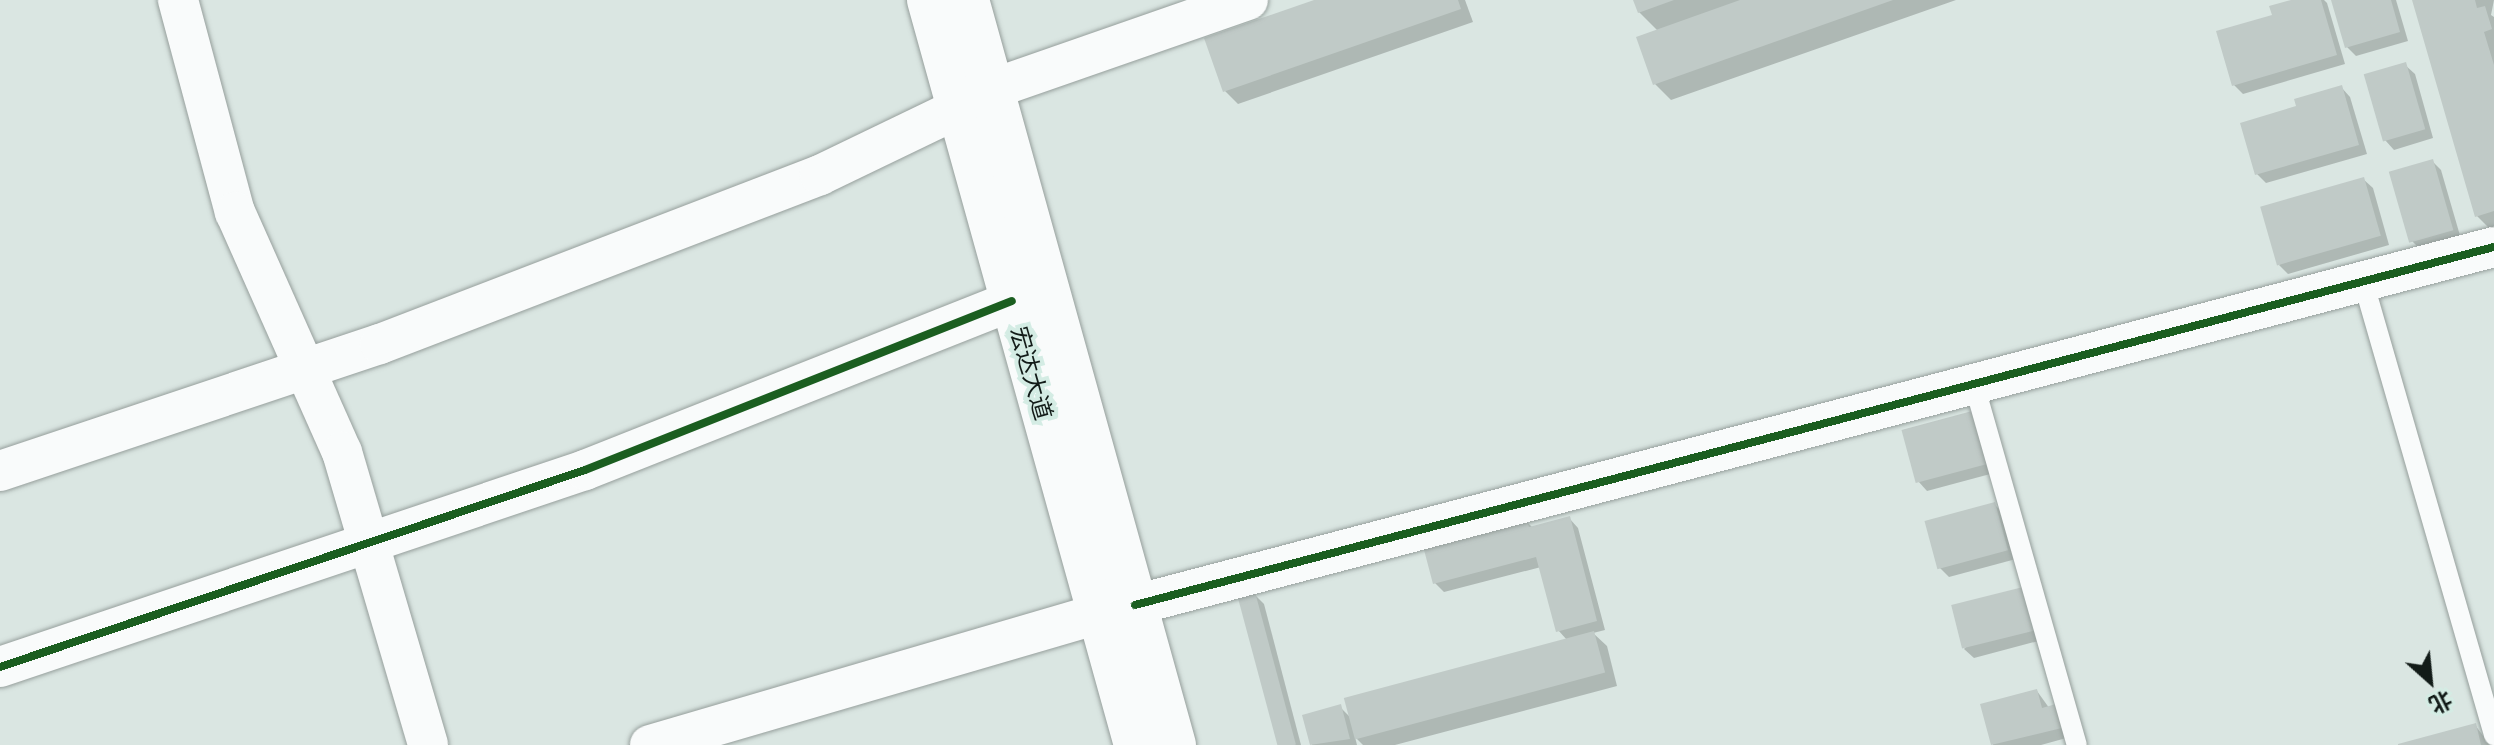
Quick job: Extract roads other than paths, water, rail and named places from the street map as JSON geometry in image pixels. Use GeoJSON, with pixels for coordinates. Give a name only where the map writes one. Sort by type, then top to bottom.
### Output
{"type":"FeatureCollection","features":[{"type":"Feature","properties":{"kind":"main road","name":"宏达大道"},"geometry":{"type":"LineString","coordinates":[[929,0],[975,98],[1117,609],[1136,745]]}},
{"type":"Feature","properties":{"kind":"main road","name":"宏达大道"},"geometry":{"type":"LineString","coordinates":[[967,0],[975,98],[1012,301],[1117,609],[1174,745]]}},
{"type":"Feature","properties":{"kind":"street"},"geometry":{"type":"LineString","coordinates":[[178,0],[235,212],[342,452],[366,544],[428,745]]}},
{"type":"Feature","properties":{"kind":"street"},"geometry":{"type":"LineString","coordinates":[[0,471],[380,344],[820,175],[975,98],[1248,0]]}},
{"type":"Feature","properties":{"kind":"street"},"geometry":{"type":"LineString","coordinates":[[650,745],[1117,609],[2494,247]]}},
{"type":"Feature","properties":{"kind":"street"},"geometry":{"type":"LineString","coordinates":[[0,667],[585,470],[1012,301]]}},
{"type":"Feature","properties":{"kind":"lane"},"geometry":{"type":"LineString","coordinates":[[2363,281],[2494,736]]}},
{"type":"Feature","properties":{"kind":"lane"},"geometry":{"type":"LineString","coordinates":[[1974,384],[2077,745]]}}]}
